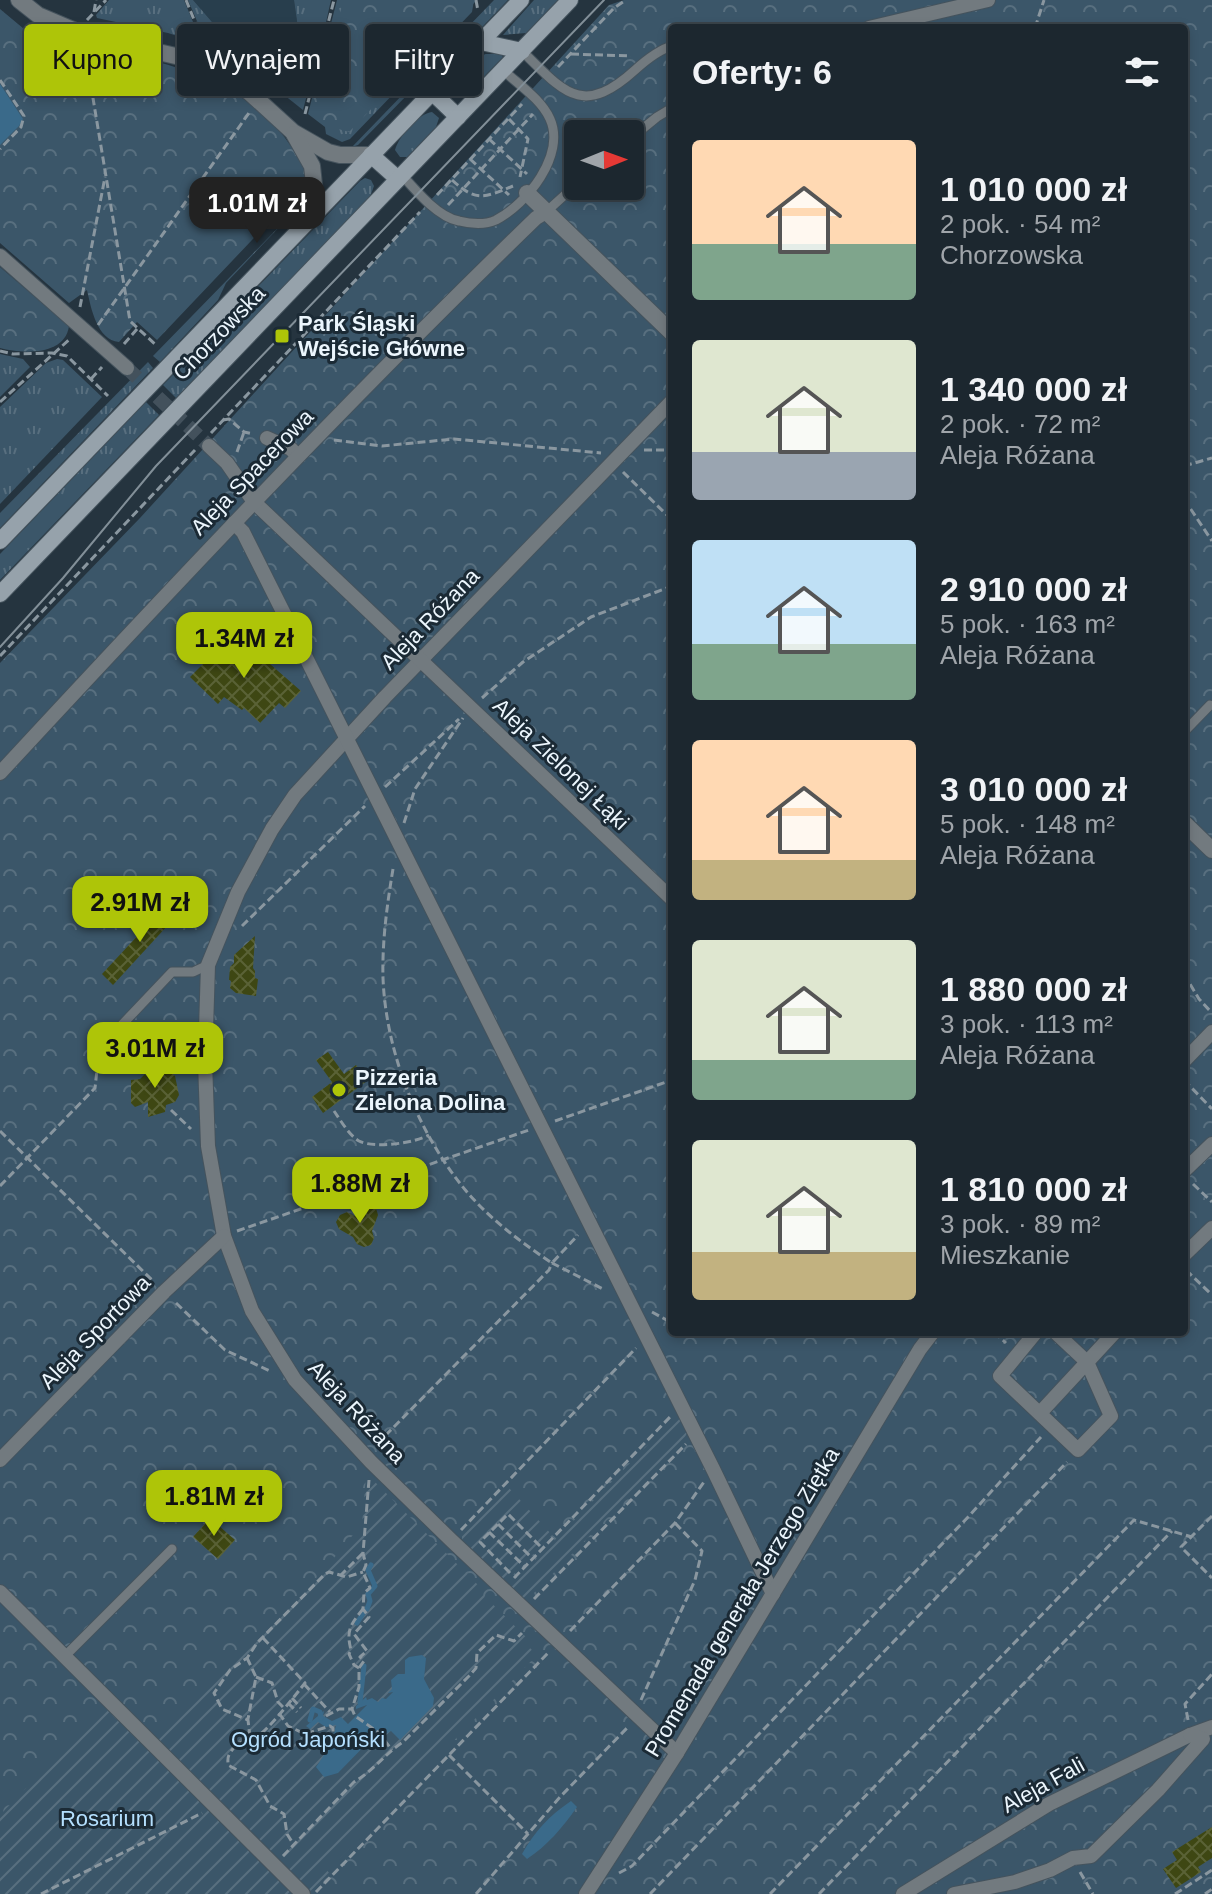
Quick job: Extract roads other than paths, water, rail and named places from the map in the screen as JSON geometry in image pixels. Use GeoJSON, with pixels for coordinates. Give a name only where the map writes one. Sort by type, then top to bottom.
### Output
{"type":"FeatureCollection","features":[{"type":"Feature","properties":{"kind":"main road","name":"Chorzowska"},"geometry":{"type":"LineString","coordinates":[[482,41],[521,0]]}},
{"type":"Feature","properties":{"kind":"main road","name":"Chorzowska"},"geometry":{"type":"LineString","coordinates":[[0,594],[570,0]]}},
{"type":"Feature","properties":{"kind":"main road"},"geometry":{"type":"LineString","coordinates":[[482,42],[522,51]]}},
{"type":"Feature","properties":{"kind":"main road","name":"Chorzowska"},"geometry":{"type":"LineString","coordinates":[[0,541],[428,96]]}},
{"type":"Feature","properties":{"kind":"main road"},"geometry":{"type":"LineString","coordinates":[[436,96],[458,117]]}},
{"type":"Feature","properties":{"kind":"main road"},"geometry":{"type":"LineString","coordinates":[[371,155],[400,177]]}},
{"type":"Feature","properties":{"kind":"street"},"geometry":{"type":"LineString","coordinates":[[19,0],[38,15],[85,35],[180,57],[205,67],[249,92],[293,132],[328,152],[371,155]]}},
{"type":"Feature","properties":{"kind":"street"},"geometry":{"type":"LineString","coordinates":[[886,24],[988,0]]}},
{"type":"Feature","properties":{"kind":"street"},"geometry":{"type":"LineString","coordinates":[[293,132],[312,166],[317,212]]}},
{"type":"Feature","properties":{"kind":"street"},"geometry":{"type":"LineString","coordinates":[[527,193],[668,329]]}},
{"type":"Feature","properties":{"kind":"street","name":"Aleja Spacerowa"},"geometry":{"type":"LineString","coordinates":[[0,773],[319,434],[464,287],[546,212]]}},
{"type":"Feature","properties":{"kind":"street"},"geometry":{"type":"LineString","coordinates":[[0,256],[127,368]]}},
{"type":"Feature","properties":{"kind":"street","name":"Aleja Różana"},"geometry":{"type":"LineString","coordinates":[[668,405],[314,772],[272,829],[238,892],[208,965],[205,1062],[208,1146],[224,1236],[252,1311],[295,1380],[368,1458],[503,1591],[677,1753]]}},
{"type":"Feature","properties":{"kind":"street"},"geometry":{"type":"LineString","coordinates":[[267,438],[291,449],[298,456]]}},
{"type":"Feature","properties":{"kind":"street","name":"Aleja Zielonej Łąki"},"geometry":{"type":"LineString","coordinates":[[209,446],[227,463],[254,502],[668,895]]}},
{"type":"Feature","properties":{"kind":"street"},"geometry":{"type":"LineString","coordinates":[[234,523],[243,532],[376,796],[773,1594]]}},
{"type":"Feature","properties":{"kind":"street"},"geometry":{"type":"LineString","coordinates":[[1188,827],[1212,850]]}},
{"type":"Feature","properties":{"kind":"street"},"geometry":{"type":"LineString","coordinates":[[1188,1057],[1212,1032]]}},
{"type":"Feature","properties":{"kind":"street"},"geometry":{"type":"LineString","coordinates":[[1188,1170],[1212,1144]]}},
{"type":"Feature","properties":{"kind":"street"},"geometry":{"type":"LineString","coordinates":[[1188,1251],[1212,1228]]}},
{"type":"Feature","properties":{"kind":"street","name":"Aleja Sportowa"},"geometry":{"type":"LineString","coordinates":[[0,1460],[164,1292],[224,1236]]}},
{"type":"Feature","properties":{"kind":"street","name":"Promenada generała Jerzego Ziętka"},"geometry":{"type":"LineString","coordinates":[[586,1894],[677,1753],[930,1336]]}},
{"type":"Feature","properties":{"kind":"street"},"geometry":{"type":"LineString","coordinates":[[1033,1336],[1000,1376],[1078,1450],[1111,1416],[1087,1362],[1059,1336]]}},
{"type":"Feature","properties":{"kind":"street"},"geometry":{"type":"LineString","coordinates":[[1040,1413],[1111,1336]]}},
{"type":"Feature","properties":{"kind":"street"},"geometry":{"type":"LineString","coordinates":[[0,1592],[303,1894]]}},
{"type":"Feature","properties":{"kind":"street","name":"Aleja Fali"},"geometry":{"type":"LineString","coordinates":[[903,1894],[1049,1804],[1212,1727]]}},
{"type":"Feature","properties":{"kind":"street"},"geometry":{"type":"LineString","coordinates":[[954,1894],[1024,1880],[1073,1858],[1091,1856],[1158,1790],[1203,1739],[1190,1735]]}},
{"type":"Feature","properties":{"kind":"lane"},"geometry":{"type":"LineString","coordinates":[[522,51],[548,77],[571,93],[594,96],[613,89],[668,48]]}},
{"type":"Feature","properties":{"kind":"lane"},"geometry":{"type":"LineString","coordinates":[[400,177],[444,215],[456,221],[481,224],[497,219],[527,193],[552,156],[554,137],[544,108],[503,70]]}},
{"type":"Feature","properties":{"kind":"lane"},"geometry":{"type":"LineString","coordinates":[[644,129],[668,111]]}},
{"type":"Feature","properties":{"kind":"lane"},"geometry":{"type":"LineString","coordinates":[[546,212],[564,196]]}},
{"type":"Feature","properties":{"kind":"lane"},"geometry":{"type":"LineString","coordinates":[[1188,728],[1210,705]]}},
{"type":"Feature","properties":{"kind":"lane"},"geometry":{"type":"LineString","coordinates":[[99,1049],[172,972],[193,972],[208,965]]}},
{"type":"Feature","properties":{"kind":"lane"},"geometry":{"type":"LineString","coordinates":[[65,1656],[172,1549]]}},
{"type":"Feature","properties":{"kind":"waterway"},"geometry":{"type":"LineString","coordinates":[[367,1609],[370,1601],[368,1594],[375,1586],[368,1570],[371,1565]]}},
{"type":"Feature","properties":{"kind":"waterway"},"geometry":{"type":"LineString","coordinates":[[357,1623],[364,1612]]}},
{"type":"Feature","properties":{"kind":"waterway"},"geometry":{"type":"LineString","coordinates":[[360,1702],[364,1666]]}},
{"type":"Feature","properties":{"kind":"waterway"},"geometry":{"type":"LineString","coordinates":[[310,1720],[313,1709],[320,1712],[321,1718]]}},
{"type":"Feature","properties":{"kind":"tunnel"},"geometry":{"type":"LineString","coordinates":[[127,368],[209,446]]}},
{"type":"Feature","properties":{"kind":"tram line"},"geometry":{"type":"LineString","coordinates":[[0,647],[63,578],[156,466],[604,0]]}},
{"type":"Feature","properties":{"kind":"place","name":"Park Śląski Wejście Główne"},"geometry":{"type":"Point","coordinates":[282,336]}},
{"type":"Feature","properties":{"kind":"place","name":"Pizzeria Zielona Dolina"},"geometry":{"type":"Point","coordinates":[339,1090]}},
{"type":"Feature","properties":{"kind":"park label","name":"Ogród Japoński"},"geometry":{"type":"Point","coordinates":[308,1739]}},
{"type":"Feature","properties":{"kind":"park label","name":"Rosarium"},"geometry":{"type":"Point","coordinates":[107,1818]}}]}
